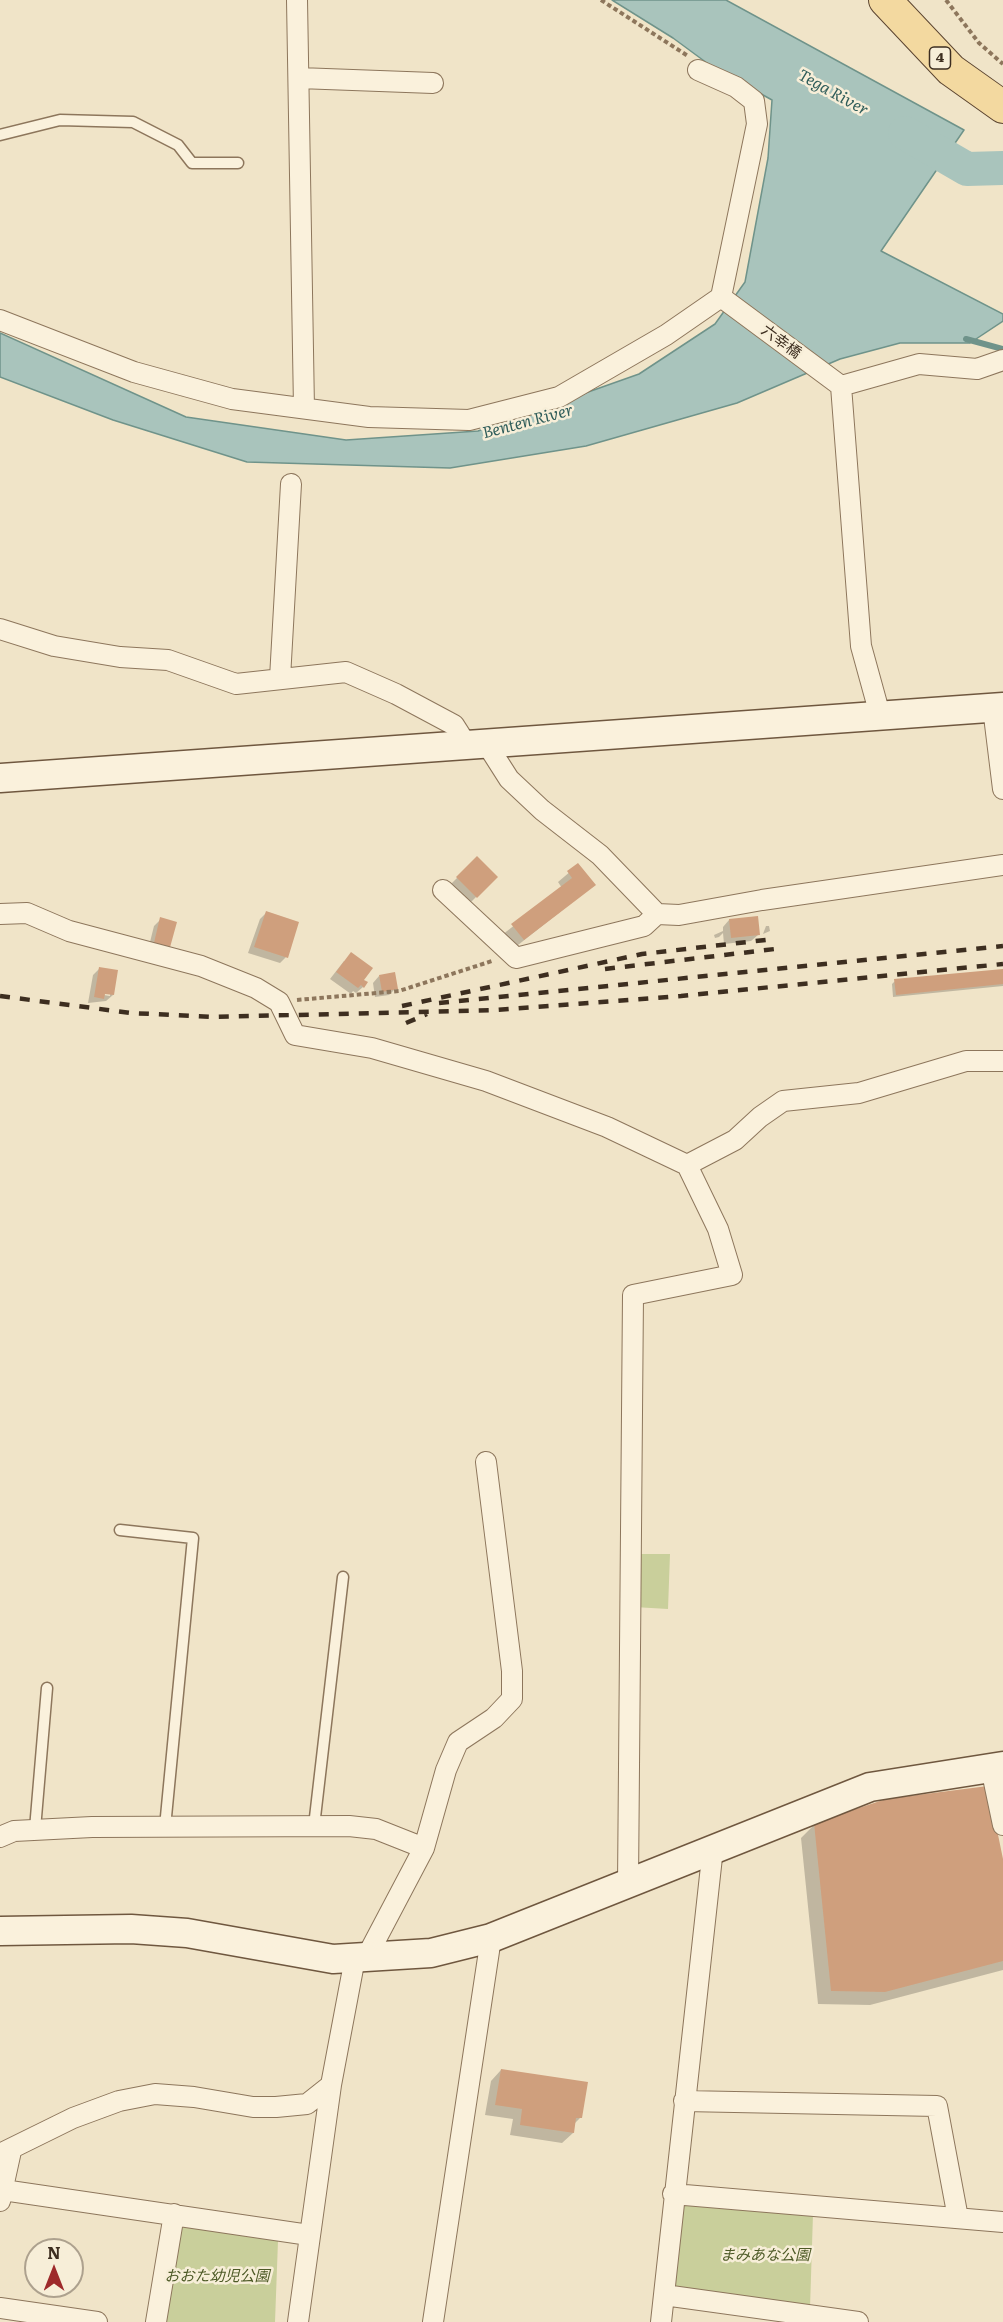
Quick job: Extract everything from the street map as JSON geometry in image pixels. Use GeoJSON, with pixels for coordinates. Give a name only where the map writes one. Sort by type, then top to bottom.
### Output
{"type":"FeatureCollection","features":[{"type":"Feature","properties":{"kind":"main road","name":"4"},"geometry":{"type":"LineString","coordinates":[[885,0],[951,70],[1003,107]]}},
{"type":"Feature","properties":{"kind":"street"},"geometry":{"type":"LineString","coordinates":[[297,0],[304,408]]}},
{"type":"Feature","properties":{"kind":"street"},"geometry":{"type":"LineString","coordinates":[[0,320],[145,375],[232,399],[369,417],[469,420],[559,397],[666,335],[721,297],[757,124],[754,101],[736,87],[698,70]]}},
{"type":"Feature","properties":{"kind":"street"},"geometry":{"type":"LineString","coordinates":[[299,78],[433,83]]}},
{"type":"Feature","properties":{"kind":"street","name":"六幸橋"},"geometry":{"type":"LineString","coordinates":[[721,297],[841,386]]}},
{"type":"Feature","properties":{"kind":"street"},"geometry":{"type":"LineString","coordinates":[[880,715],[861,646],[841,386],[919,364],[977,369],[1003,360]]}},
{"type":"Feature","properties":{"kind":"street"},"geometry":{"type":"LineString","coordinates":[[280,678],[291,484]]}},
{"type":"Feature","properties":{"kind":"street"},"geometry":{"type":"LineString","coordinates":[[0,629],[54,646],[120,657],[168,660],[236,684],[346,672],[454,725],[542,810],[600,855],[657,914],[679,915],[762,900],[1003,865]]}},
{"type":"Feature","properties":{"kind":"street"},"geometry":{"type":"LineString","coordinates":[[0,778],[478,746],[998,707],[1003,789]]}},
{"type":"Feature","properties":{"kind":"street"},"geometry":{"type":"LineString","coordinates":[[442,890],[516,958],[644,926],[657,914]]}},
{"type":"Feature","properties":{"kind":"street"},"geometry":{"type":"LineString","coordinates":[[0,914],[27,913],[69,931],[201,966],[256,987],[279,1002],[295,1035],[372,1048],[486,1081],[607,1127],[687,1165],[718,1229],[732,1275],[633,1295],[628,1884]]}},
{"type":"Feature","properties":{"kind":"street"},"geometry":{"type":"LineString","coordinates":[[687,1165],[735,1140],[783,1101],[859,1093],[966,1061],[1003,1061]]}},
{"type":"Feature","properties":{"kind":"street"},"geometry":{"type":"LineString","coordinates":[[298,2322],[331,2085],[361,1958],[424,1848],[446,1770],[458,1742],[494,1718],[512,1699],[512,1671],[486,1462]]}},
{"type":"Feature","properties":{"kind":"street"},"geometry":{"type":"LineString","coordinates":[[0,1931],[130,1929],[187,1933],[333,1959],[431,1953],[491,1938],[870,1787],[997,1767],[1003,1825]]}},
{"type":"Feature","properties":{"kind":"street"},"geometry":{"type":"LineString","coordinates":[[0,1837],[14,1831],[35,1829],[314,1826],[376,1829],[424,1848]]}},
{"type":"Feature","properties":{"kind":"street"},"geometry":{"type":"LineString","coordinates":[[661,2322],[673,2194],[713,1848]]}},
{"type":"Feature","properties":{"kind":"street"},"geometry":{"type":"LineString","coordinates":[[434,2322],[491,1938]]}},
{"type":"Feature","properties":{"kind":"street"},"geometry":{"type":"LineString","coordinates":[[309,2235],[174,2214],[1,2196],[5,2152],[73,2118],[119,2101],[155,2094],[194,2097],[253,2107],[276,2107],[307,2104],[331,2085]]}},
{"type":"Feature","properties":{"kind":"street"},"geometry":{"type":"LineString","coordinates":[[684,2102],[937,2106],[958,2218]]}},
{"type":"Feature","properties":{"kind":"street"},"geometry":{"type":"LineString","coordinates":[[673,2194],[1003,2222]]}},
{"type":"Feature","properties":{"kind":"street"},"geometry":{"type":"LineString","coordinates":[[156,2322],[174,2214]]}},
{"type":"Feature","properties":{"kind":"street"},"geometry":{"type":"LineString","coordinates":[[664,2295],[858,2322]]}},
{"type":"Feature","properties":{"kind":"street"},"geometry":{"type":"LineString","coordinates":[[0,2308],[97,2322]]}},
{"type":"Feature","properties":{"kind":"lane"},"geometry":{"type":"LineString","coordinates":[[0,135],[60,120],[133,122],[178,145],[192,163],[238,163]]}},
{"type":"Feature","properties":{"kind":"lane"},"geometry":{"type":"LineString","coordinates":[[120,1530],[193,1538],[165,1827]]}},
{"type":"Feature","properties":{"kind":"lane"},"geometry":{"type":"LineString","coordinates":[[314,1826],[343,1576]]}},
{"type":"Feature","properties":{"kind":"lane"},"geometry":{"type":"LineString","coordinates":[[35,1829],[47,1688]]}},
{"type":"Feature","properties":{"kind":"path"},"geometry":{"type":"LineString","coordinates":[[601,0],[685,52],[698,70]]}},
{"type":"Feature","properties":{"kind":"path"},"geometry":{"type":"LineString","coordinates":[[946,0],[979,43],[1003,64]]}},
{"type":"Feature","properties":{"kind":"path"},"geometry":{"type":"LineString","coordinates":[[279,1002],[399,991],[512,954]]}},
{"type":"Feature","properties":{"kind":"green space"},"geometry":{"type":"Polygon","coordinates":[[[634,1554],[670,1554],[668,1609],[634,1607],[634,1554]]]}},
{"type":"Feature","properties":{"kind":"green space","name":"まみあな公園"},"geometry":{"type":"Polygon","coordinates":[[[678,2203],[813,2214],[810,2308],[667,2289],[678,2203]]]}},
{"type":"Feature","properties":{"kind":"green space","name":"おおた幼児公園"},"geometry":{"type":"Polygon","coordinates":[[[180,2225],[278,2241],[275,2322],[163,2322],[180,2225]]]}},
{"type":"Feature","properties":{"kind":"water","name":"Benten River"},"geometry":{"type":"Polygon","coordinates":[[[612,0],[726,0],[964,130],[881,251],[1003,314],[1003,321],[970,343],[900,343],[840,359],[737,403],[586,446],[450,468],[247,462],[113,420],[0,377],[0,333],[186,417],[346,440],[478,431],[639,374],[715,324],[745,282],[768,158],[772,100],[711,66],[673,38],[612,0]]]}},
{"type":"Feature","properties":{"kind":"building"},"geometry":{"type":"Polygon","coordinates":[[[477,856],[498,877],[477,898],[456,877],[477,856]]]}},
{"type":"Feature","properties":{"kind":"building"},"geometry":{"type":"Polygon","coordinates":[[[578,863],[596,885],[524,940],[511,924],[572,878],[567,871],[578,863]]]}},
{"type":"Feature","properties":{"kind":"building"},"geometry":{"type":"Polygon","coordinates":[[[266,911],[299,922],[288,958],[254,947],[266,911]]]}},
{"type":"Feature","properties":{"kind":"building"},"geometry":{"type":"Polygon","coordinates":[[[758,916],[760,935],[731,938],[729,919],[758,916]]]}},
{"type":"Feature","properties":{"kind":"building"},"geometry":{"type":"Polygon","coordinates":[[[160,917],[177,922],[169,951],[153,947],[160,917]]]}},
{"type":"Feature","properties":{"kind":"building"},"geometry":{"type":"Polygon","coordinates":[[[351,952],[373,968],[364,980],[368,982],[364,988],[361,985],[358,988],[336,972],[351,952]]]}},
{"type":"Feature","properties":{"kind":"building"},"geometry":{"type":"Polygon","coordinates":[[[99,967],[118,970],[114,995],[105,994],[104,999],[94,997],[99,967]]]}},
{"type":"Feature","properties":{"kind":"building"},"geometry":{"type":"Polygon","coordinates":[[[1003,969],[1003,984],[896,995],[894,979],[1003,969]]]}},
{"type":"Feature","properties":{"kind":"building"},"geometry":{"type":"Polygon","coordinates":[[[395,972],[398,989],[382,992],[379,975],[395,972]]]}},
{"type":"Feature","properties":{"kind":"building"},"geometry":{"type":"Polygon","coordinates":[[[988,1786],[1003,1859],[1003,1961],[885,1992],[831,1991],[814,1823],[886,1799],[988,1786]]]}},
{"type":"Feature","properties":{"kind":"building"},"geometry":{"type":"Polygon","coordinates":[[[501,2069],[588,2082],[582,2118],[576,2118],[574,2133],[520,2125],[522,2109],[495,2105],[501,2069]]]}},
{"type":"Feature","properties":{"kind":"waterway","name":"Tega River"},"geometry":{"type":"LineString","coordinates":[[905,133],[967,169],[1003,168]]}},
{"type":"Feature","properties":{"kind":"waterway"},"geometry":{"type":"LineString","coordinates":[[966,339],[1003,349]]}},
{"type":"Feature","properties":{"kind":"railway"},"geometry":{"type":"LineString","coordinates":[[402,1006],[642,954],[774,939]]}},
{"type":"Feature","properties":{"kind":"railway"},"geometry":{"type":"LineString","coordinates":[[439,1003],[1003,946]]}},
{"type":"Feature","properties":{"kind":"railway"},"geometry":{"type":"LineString","coordinates":[[605,969],[775,949]]}},
{"type":"Feature","properties":{"kind":"railway"},"geometry":{"type":"LineString","coordinates":[[0,996],[131,1013],[213,1017],[496,1010],[681,996],[1003,964]]}},
{"type":"Feature","properties":{"kind":"railway"},"geometry":{"type":"LineString","coordinates":[[406,1023],[427,1014]]}}]}
